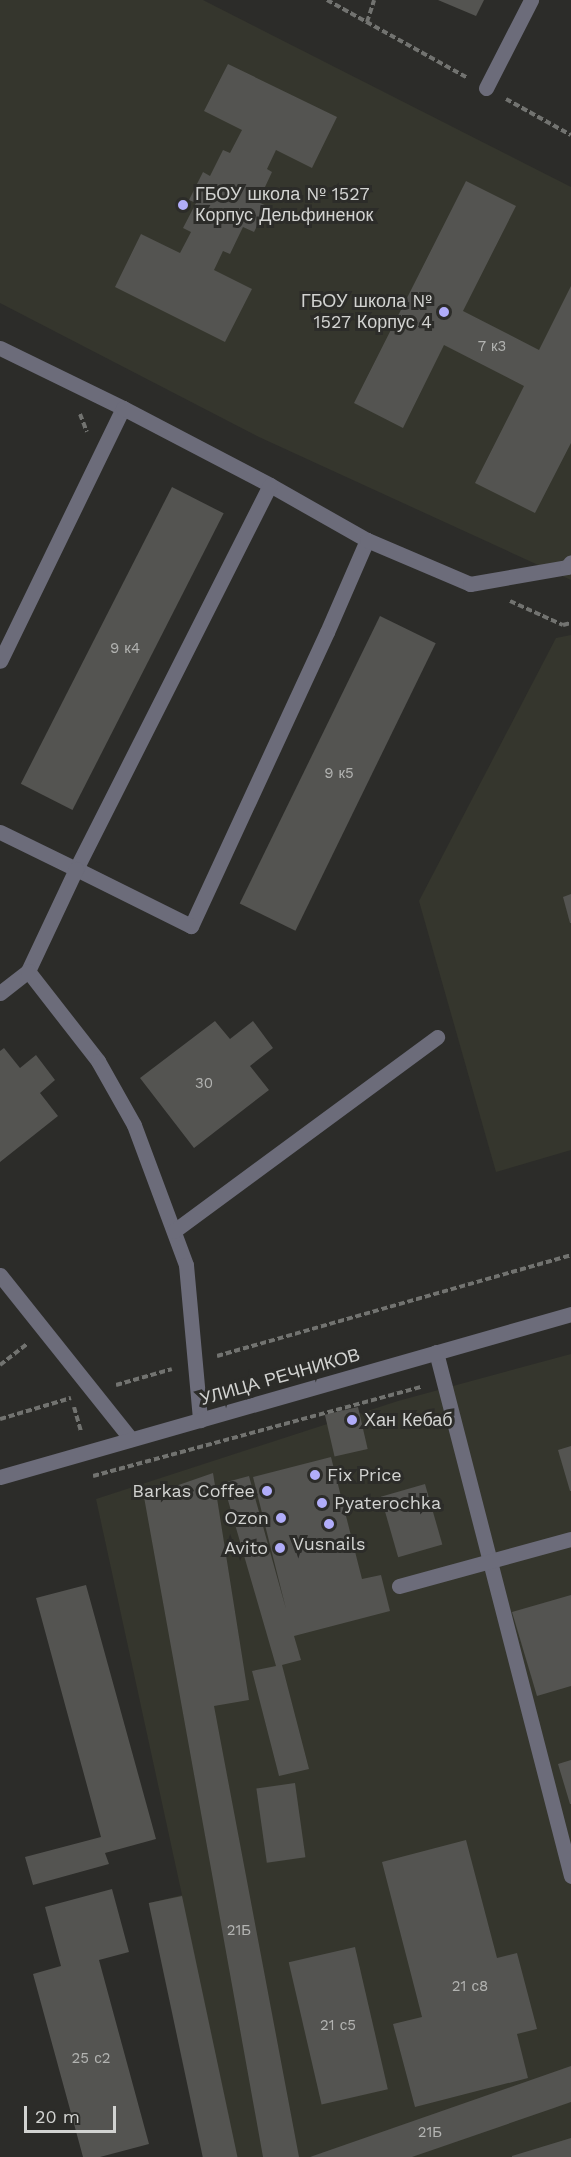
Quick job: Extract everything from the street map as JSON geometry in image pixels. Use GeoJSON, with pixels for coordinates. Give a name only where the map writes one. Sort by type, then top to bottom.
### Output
{"type":"FeatureCollection","features":[{"type":"Feature","properties":{"kind":"street"},"geometry":{"type":"LineString","coordinates":[[486,88],[531,0]]}},
{"type":"Feature","properties":{"kind":"street"},"geometry":{"type":"LineString","coordinates":[[0,348],[123,408],[270,485],[367,540],[470,584],[567,567],[571,562]]}},
{"type":"Feature","properties":{"kind":"street"},"geometry":{"type":"LineString","coordinates":[[0,661],[123,408]]}},
{"type":"Feature","properties":{"kind":"street"},"geometry":{"type":"LineString","coordinates":[[0,993],[28,971],[76,869],[270,485]]}},
{"type":"Feature","properties":{"kind":"street"},"geometry":{"type":"LineString","coordinates":[[0,832],[191,927],[367,540]]}},
{"type":"Feature","properties":{"kind":"street"},"geometry":{"type":"LineString","coordinates":[[28,971],[98,1061],[134,1125],[186,1265],[200,1420]]}},
{"type":"Feature","properties":{"kind":"street"},"geometry":{"type":"LineString","coordinates":[[174,1232],[437,1037]]}},
{"type":"Feature","properties":{"kind":"street"},"geometry":{"type":"LineString","coordinates":[[0,1275],[131,1439]]}},
{"type":"Feature","properties":{"kind":"street","name":"УЛИЦА РЕЧНИКОВ"},"geometry":{"type":"LineString","coordinates":[[0,1477],[571,1314]]}},
{"type":"Feature","properties":{"kind":"street"},"geometry":{"type":"LineString","coordinates":[[436,1352],[571,1876]]}},
{"type":"Feature","properties":{"kind":"street"},"geometry":{"type":"LineString","coordinates":[[399,1586],[571,1539]]}},
{"type":"Feature","properties":{"kind":"path"},"geometry":{"type":"LineString","coordinates":[[327,0],[571,135]]}},
{"type":"Feature","properties":{"kind":"path"},"geometry":{"type":"LineString","coordinates":[[367,22],[374,0]]}},
{"type":"Feature","properties":{"kind":"path"},"geometry":{"type":"LineString","coordinates":[[68,382],[98,460]]}},
{"type":"Feature","properties":{"kind":"path"},"geometry":{"type":"LineString","coordinates":[[470,584],[563,625],[571,623]]}},
{"type":"Feature","properties":{"kind":"path"},"geometry":{"type":"LineString","coordinates":[[0,1419],[571,1255]]}},
{"type":"Feature","properties":{"kind":"path"},"geometry":{"type":"LineString","coordinates":[[0,1365],[44,1331]]}},
{"type":"Feature","properties":{"kind":"shaded area"},"geometry":{"type":"Polygon","coordinates":[[[0,0],[203,0],[571,187],[571,580],[259,437],[0,303],[0,0]]]}},
{"type":"Feature","properties":{"kind":"shaded area"},"geometry":{"type":"Polygon","coordinates":[[[571,635],[571,1150],[496,1172],[419,901],[556,638],[571,635]]]}},
{"type":"Feature","properties":{"kind":"shaded area"},"geometry":{"type":"Polygon","coordinates":[[[571,1354],[571,2157],[205,2157],[149,1903],[182,1895],[96,1499],[398,1401],[571,1354]]]}},
{"type":"Feature","properties":{"kind":"building"},"geometry":{"type":"Polygon","coordinates":[[[438,0],[484,0],[476,16],[438,0]]]}},
{"type":"Feature","properties":{"kind":"building"},"geometry":{"type":"Polygon","coordinates":[[[228,64],[337,117],[312,168],[276,150],[267,169],[272,172],[258,202],[267,206],[254,232],[243,227],[230,254],[223,251],[214,270],[252,289],[225,342],[115,287],[141,234],[180,253],[191,232],[183,228],[196,203],[189,200],[203,172],[210,176],[223,150],[230,153],[242,130],[204,111],[228,64]]]}},
{"type":"Feature","properties":{"kind":"building"},"geometry":{"type":"Polygon","coordinates":[[[466,181],[516,206],[463,311],[539,350],[571,286],[571,443],[535,513],[475,483],[524,386],[444,345],[403,428],[354,403],[466,181]]]}},
{"type":"Feature","properties":{"kind":"building"},"geometry":{"type":"Polygon","coordinates":[[[172,487],[224,513],[72,810],[21,784],[172,487]]]}},
{"type":"Feature","properties":{"kind":"building"},"geometry":{"type":"Polygon","coordinates":[[[380,616],[436,643],[295,931],[240,904],[380,616]]]}},
{"type":"Feature","properties":{"kind":"building"},"geometry":{"type":"Polygon","coordinates":[[[571,894],[571,923],[570,923],[563,897],[571,894]]]}},
{"type":"Feature","properties":{"kind":"building"},"geometry":{"type":"Polygon","coordinates":[[[215,1021],[230,1039],[253,1021],[273,1048],[250,1066],[269,1090],[194,1148],[140,1078],[215,1021]]]}},
{"type":"Feature","properties":{"kind":"building"},"geometry":{"type":"Polygon","coordinates":[[[4,1048],[20,1068],[36,1055],[55,1080],[40,1093],[58,1116],[0,1162],[0,1051],[4,1048]]]}},
{"type":"Feature","properties":{"kind":"building"},"geometry":{"type":"Polygon","coordinates":[[[358,1407],[368,1449],[335,1457],[325,1415],[358,1407]]]}},
{"type":"Feature","properties":{"kind":"building"},"geometry":{"type":"Polygon","coordinates":[[[571,1446],[571,1491],[570,1491],[558,1450],[571,1446]]]}},
{"type":"Feature","properties":{"kind":"building"},"geometry":{"type":"Polygon","coordinates":[[[331,1457],[362,1579],[381,1575],[390,1611],[294,1636],[301,1660],[282,1665],[309,1769],[279,1776],[252,1671],[276,1666],[223,1483],[249,1476],[286,1609],[253,1477],[331,1457]]]}},
{"type":"Feature","properties":{"kind":"building"},"geometry":{"type":"Polygon","coordinates":[[[213,1473],[249,1700],[214,1706],[299,2157],[263,2157],[144,1497],[213,1473]]]}},
{"type":"Feature","properties":{"kind":"building"},"geometry":{"type":"Polygon","coordinates":[[[425,1484],[442,1545],[398,1557],[381,1497],[425,1484]]]}},
{"type":"Feature","properties":{"kind":"building"},"geometry":{"type":"Polygon","coordinates":[[[86,1585],[156,1839],[105,1853],[109,1864],[33,1885],[25,1857],[101,1837],[36,1598],[86,1585]]]}},
{"type":"Feature","properties":{"kind":"building"},"geometry":{"type":"Polygon","coordinates":[[[571,1595],[571,1686],[537,1696],[512,1612],[571,1595]]]}},
{"type":"Feature","properties":{"kind":"building"},"geometry":{"type":"Polygon","coordinates":[[[571,1760],[571,1804],[570,1804],[558,1764],[571,1760]]]}},
{"type":"Feature","properties":{"kind":"building"},"geometry":{"type":"Polygon","coordinates":[[[295,1783],[305,1857],[267,1863],[256,1788],[295,1783]]]}},
{"type":"Feature","properties":{"kind":"building"},"geometry":{"type":"Polygon","coordinates":[[[466,1840],[497,1958],[517,1953],[537,2029],[517,2034],[528,2078],[415,2107],[393,2024],[422,2017],[382,1862],[466,1840]]]}},
{"type":"Feature","properties":{"kind":"building"},"geometry":{"type":"Polygon","coordinates":[[[112,1889],[129,1952],[99,1960],[149,2144],[100,2157],[83,2157],[33,1974],[61,1966],[45,1907],[112,1889]]]}},
{"type":"Feature","properties":{"kind":"building"},"geometry":{"type":"Polygon","coordinates":[[[182,1896],[237,2157],[203,2157],[149,1903],[182,1896]]]}},
{"type":"Feature","properties":{"kind":"building"},"geometry":{"type":"Polygon","coordinates":[[[355,1947],[388,2089],[322,2105],[289,1962],[355,1947]]]}},
{"type":"Feature","properties":{"kind":"building"},"geometry":{"type":"Polygon","coordinates":[[[571,2066],[571,2102],[551,2109],[412,2157],[310,2157],[571,2066]]]}},
{"type":"Feature","properties":{"kind":"building"},"geometry":{"type":"Polygon","coordinates":[[[571,2138],[571,2157],[512,2157],[512,2156],[571,2138]]]}},
{"type":"Feature","properties":{"kind":"place","name":"ГБОУ школа № 1527 Корпус Дельфиненок"},"geometry":{"type":"Point","coordinates":[183,205]}},
{"type":"Feature","properties":{"kind":"place","name":"ГБОУ школа № 1527 Корпус 4"},"geometry":{"type":"Point","coordinates":[444,312]}},
{"type":"Feature","properties":{"kind":"place","name":"Хан Кебаб"},"geometry":{"type":"Point","coordinates":[352,1420]}},
{"type":"Feature","properties":{"kind":"place","name":"Fix Price"},"geometry":{"type":"Point","coordinates":[315,1475]}},
{"type":"Feature","properties":{"kind":"place","name":"Barkas Coffee"},"geometry":{"type":"Point","coordinates":[267,1491]}},
{"type":"Feature","properties":{"kind":"place","name":"Pyaterochka"},"geometry":{"type":"Point","coordinates":[322,1503]}},
{"type":"Feature","properties":{"kind":"place","name":"Ozon"},"geometry":{"type":"Point","coordinates":[281,1518]}},
{"type":"Feature","properties":{"kind":"place","name":"Vusnails"},"geometry":{"type":"Point","coordinates":[329,1524]}},
{"type":"Feature","properties":{"kind":"place","name":"Avito"},"geometry":{"type":"Point","coordinates":[280,1548]}}]}
